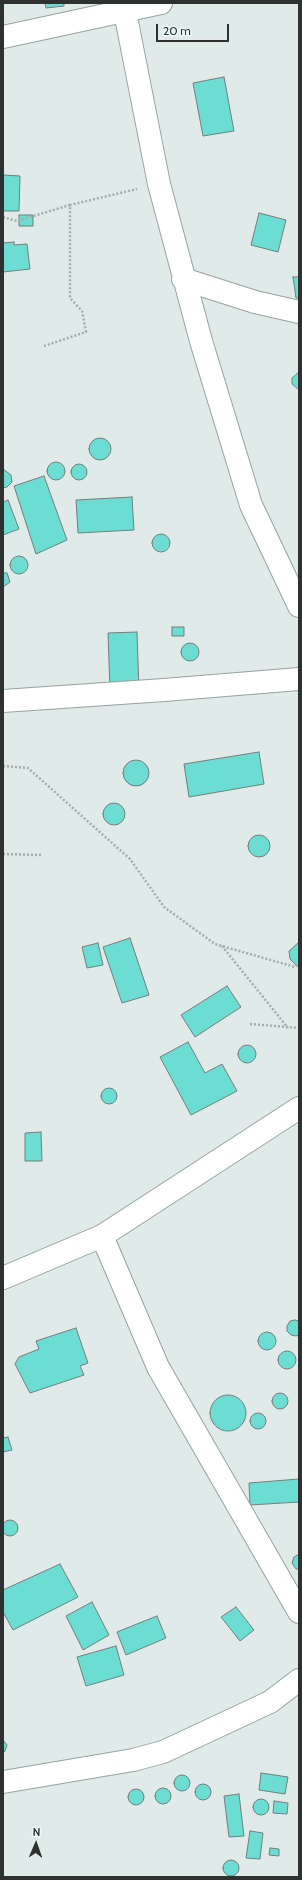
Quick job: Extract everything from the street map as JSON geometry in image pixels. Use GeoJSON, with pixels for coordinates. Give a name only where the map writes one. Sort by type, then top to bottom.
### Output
{"type":"FeatureCollection","features":[{"type":"Feature","properties":{"kind":"street"},"geometry":{"type":"LineString","coordinates":[[3,37],[125,12],[161,3]]}},
{"type":"Feature","properties":{"kind":"street"},"geometry":{"type":"LineString","coordinates":[[125,12],[159,184],[183,279],[251,505],[299,606]]}},
{"type":"Feature","properties":{"kind":"street"},"geometry":{"type":"LineString","coordinates":[[183,279],[256,302],[299,312]]}},
{"type":"Feature","properties":{"kind":"street"},"geometry":{"type":"LineString","coordinates":[[3,700],[156,691],[299,679]]}},
{"type":"Feature","properties":{"kind":"street"},"geometry":{"type":"LineString","coordinates":[[3,1278],[102,1236],[299,1108]]}},
{"type":"Feature","properties":{"kind":"street"},"geometry":{"type":"LineString","coordinates":[[102,1236],[158,1367],[299,1612]]}},
{"type":"Feature","properties":{"kind":"street"},"geometry":{"type":"LineString","coordinates":[[3,1782],[133,1760],[163,1752],[270,1702],[299,1680]]}},
{"type":"Feature","properties":{"kind":"path"},"geometry":{"type":"LineString","coordinates":[[3,217],[17,221],[70,205],[159,184]]}},
{"type":"Feature","properties":{"kind":"path"},"geometry":{"type":"LineString","coordinates":[[44,346],[86,332],[82,311],[70,298],[70,205]]}},
{"type":"Feature","properties":{"kind":"path"},"geometry":{"type":"LineString","coordinates":[[3,766],[28,768],[130,859],[164,907],[215,944],[295,967],[299,963]]}},
{"type":"Feature","properties":{"kind":"path"},"geometry":{"type":"LineString","coordinates":[[3,854],[41,855]]}},
{"type":"Feature","properties":{"kind":"path"},"geometry":{"type":"LineString","coordinates":[[222,946],[288,1028]]}},
{"type":"Feature","properties":{"kind":"path"},"geometry":{"type":"LineString","coordinates":[[250,1024],[299,1028]]}},
{"type":"Feature","properties":{"kind":"building"},"geometry":{"type":"Polygon","coordinates":[[[45,3],[64,3],[64,6],[46,8],[45,3]]]}},
{"type":"Feature","properties":{"kind":"building"},"geometry":{"type":"Polygon","coordinates":[[[224,77],[234,131],[203,136],[193,83],[224,77]]]}},
{"type":"Feature","properties":{"kind":"building"},"geometry":{"type":"Polygon","coordinates":[[[3,175],[20,176],[19,211],[3,211],[3,175]]]}},
{"type":"Feature","properties":{"kind":"building"},"geometry":{"type":"Polygon","coordinates":[[[259,213],[286,220],[278,252],[251,245],[259,213]]]}},
{"type":"Feature","properties":{"kind":"building"},"geometry":{"type":"Polygon","coordinates":[[[19,215],[33,215],[33,226],[19,226],[19,215]]]}},
{"type":"Feature","properties":{"kind":"building"},"geometry":{"type":"Polygon","coordinates":[[[14,242],[14,245],[27,244],[30,269],[3,272],[3,243],[14,242]]]}},
{"type":"Feature","properties":{"kind":"building"},"geometry":{"type":"Polygon","coordinates":[[[293,277],[299,277],[299,298],[296,298],[293,277]]]}},
{"type":"Feature","properties":{"kind":"building"},"geometry":{"type":"Polygon","coordinates":[[[298,373],[299,390],[292,384],[292,378],[298,373]]]}},
{"type":"Feature","properties":{"kind":"building"},"geometry":{"type":"Polygon","coordinates":[[[100,438],[108,441],[111,449],[108,457],[100,460],[92,457],[89,449],[92,441],[100,438]]]}},
{"type":"Feature","properties":{"kind":"building"},"geometry":{"type":"Polygon","coordinates":[[[52,462],[60,462],[65,467],[63,478],[60,480],[52,480],[47,475],[47,467],[52,462]]]}},
{"type":"Feature","properties":{"kind":"building"},"geometry":{"type":"Polygon","coordinates":[[[79,464],[85,466],[87,472],[85,478],[79,480],[73,478],[71,472],[73,466],[79,464]]]}},
{"type":"Feature","properties":{"kind":"building"},"geometry":{"type":"Polygon","coordinates":[[[3,469],[11,475],[12,482],[7,487],[3,488],[3,469]]]}},
{"type":"Feature","properties":{"kind":"building"},"geometry":{"type":"Polygon","coordinates":[[[44,476],[67,540],[36,554],[14,486],[44,476]]]}},
{"type":"Feature","properties":{"kind":"building"},"geometry":{"type":"Polygon","coordinates":[[[132,497],[134,530],[78,533],[76,500],[132,497]]]}},
{"type":"Feature","properties":{"kind":"building"},"geometry":{"type":"Polygon","coordinates":[[[8,500],[19,529],[3,535],[3,502],[8,500]]]}},
{"type":"Feature","properties":{"kind":"building"},"geometry":{"type":"Polygon","coordinates":[[[161,534],[167,537],[170,543],[167,549],[161,552],[155,549],[152,543],[155,537],[161,534]]]}},
{"type":"Feature","properties":{"kind":"building"},"geometry":{"type":"Polygon","coordinates":[[[19,556],[25,559],[28,565],[25,571],[19,574],[13,571],[10,565],[13,559],[19,556]]]}},
{"type":"Feature","properties":{"kind":"building"},"geometry":{"type":"Polygon","coordinates":[[[3,573],[7,573],[10,582],[3,587],[3,573]]]}},
{"type":"Feature","properties":{"kind":"building"},"geometry":{"type":"Polygon","coordinates":[[[172,627],[184,627],[184,636],[172,636],[172,627]]]}},
{"type":"Feature","properties":{"kind":"building"},"geometry":{"type":"Polygon","coordinates":[[[137,632],[139,690],[110,691],[108,633],[137,632]]]}},
{"type":"Feature","properties":{"kind":"building"},"geometry":{"type":"Polygon","coordinates":[[[190,643],[196,646],[199,652],[196,658],[190,661],[184,658],[181,652],[184,646],[190,643]]]}},
{"type":"Feature","properties":{"kind":"building"},"geometry":{"type":"Polygon","coordinates":[[[259,752],[264,784],[189,797],[184,764],[259,752]]]}},
{"type":"Feature","properties":{"kind":"building"},"geometry":{"type":"Polygon","coordinates":[[[136,760],[145,764],[149,773],[145,782],[136,786],[127,782],[123,773],[127,764],[136,760]]]}},
{"type":"Feature","properties":{"kind":"building"},"geometry":{"type":"Polygon","coordinates":[[[110,803],[118,803],[125,810],[125,818],[118,825],[110,825],[103,818],[103,810],[110,803]]]}},
{"type":"Feature","properties":{"kind":"building"},"geometry":{"type":"Polygon","coordinates":[[[259,835],[267,838],[270,846],[267,854],[259,857],[251,854],[248,846],[251,838],[259,835]]]}},
{"type":"Feature","properties":{"kind":"building"},"geometry":{"type":"Polygon","coordinates":[[[130,938],[149,995],[122,1003],[103,947],[130,938]]]}},
{"type":"Feature","properties":{"kind":"building"},"geometry":{"type":"Polygon","coordinates":[[[98,943],[103,965],[87,968],[82,947],[98,943]]]}},
{"type":"Feature","properties":{"kind":"building"},"geometry":{"type":"Polygon","coordinates":[[[298,943],[299,966],[297,966],[290,959],[289,951],[298,943]]]}},
{"type":"Feature","properties":{"kind":"building"},"geometry":{"type":"Polygon","coordinates":[[[227,986],[241,1007],[195,1037],[181,1015],[227,986]]]}},
{"type":"Feature","properties":{"kind":"building"},"geometry":{"type":"Polygon","coordinates":[[[188,1042],[205,1073],[222,1064],[237,1091],[191,1115],[160,1057],[188,1042]]]}},
{"type":"Feature","properties":{"kind":"building"},"geometry":{"type":"Polygon","coordinates":[[[243,1045],[251,1045],[256,1050],[254,1061],[251,1063],[243,1063],[238,1058],[238,1050],[243,1045]]]}},
{"type":"Feature","properties":{"kind":"building"},"geometry":{"type":"Polygon","coordinates":[[[106,1088],[112,1088],[117,1093],[115,1102],[112,1104],[106,1104],[101,1099],[101,1093],[106,1088]]]}},
{"type":"Feature","properties":{"kind":"building"},"geometry":{"type":"Polygon","coordinates":[[[41,1132],[42,1161],[25,1161],[25,1133],[41,1132]]]}},
{"type":"Feature","properties":{"kind":"building"},"geometry":{"type":"Polygon","coordinates":[[[290,1321],[299,1321],[299,1335],[296,1336],[291,1335],[287,1331],[287,1326],[290,1321]]]}},
{"type":"Feature","properties":{"kind":"building"},"geometry":{"type":"Polygon","coordinates":[[[76,1328],[88,1363],[80,1366],[84,1375],[30,1393],[15,1364],[19,1357],[39,1349],[36,1341],[76,1328]]]}},
{"type":"Feature","properties":{"kind":"building"},"geometry":{"type":"Polygon","coordinates":[[[267,1332],[273,1335],[276,1341],[273,1347],[267,1350],[261,1347],[258,1341],[261,1335],[267,1332]]]}},
{"type":"Feature","properties":{"kind":"building"},"geometry":{"type":"Polygon","coordinates":[[[283,1351],[291,1351],[296,1356],[294,1367],[291,1369],[283,1369],[278,1364],[278,1356],[283,1351]]]}},
{"type":"Feature","properties":{"kind":"building"},"geometry":{"type":"Polygon","coordinates":[[[277,1393],[283,1393],[288,1398],[286,1407],[283,1409],[277,1409],[272,1404],[272,1398],[277,1393]]]}},
{"type":"Feature","properties":{"kind":"building"},"geometry":{"type":"Polygon","coordinates":[[[232,1395],[241,1400],[245,1406],[245,1420],[241,1426],[232,1431],[224,1431],[215,1426],[211,1420],[210,1409],[215,1400],[221,1396],[232,1395]]]}},
{"type":"Feature","properties":{"kind":"building"},"geometry":{"type":"Polygon","coordinates":[[[258,1413],[264,1415],[266,1421],[264,1427],[258,1429],[252,1427],[250,1421],[252,1415],[258,1413]]]}},
{"type":"Feature","properties":{"kind":"building"},"geometry":{"type":"Polygon","coordinates":[[[8,1437],[12,1450],[3,1452],[3,1438],[8,1437]]]}},
{"type":"Feature","properties":{"kind":"building"},"geometry":{"type":"Polygon","coordinates":[[[299,1479],[299,1502],[250,1505],[249,1483],[299,1479]]]}},
{"type":"Feature","properties":{"kind":"building"},"geometry":{"type":"Polygon","coordinates":[[[10,1520],[16,1522],[18,1528],[16,1534],[10,1536],[4,1534],[2,1528],[4,1522],[10,1520]]]}},
{"type":"Feature","properties":{"kind":"building"},"geometry":{"type":"Polygon","coordinates":[[[299,1554],[299,1569],[296,1569],[292,1563],[294,1557],[299,1554]]]}},
{"type":"Feature","properties":{"kind":"building"},"geometry":{"type":"Polygon","coordinates":[[[60,1564],[78,1597],[13,1630],[3,1612],[3,1590],[60,1564]]]}},
{"type":"Feature","properties":{"kind":"building"},"geometry":{"type":"Polygon","coordinates":[[[92,1602],[109,1635],[83,1650],[66,1616],[92,1602]]]}},
{"type":"Feature","properties":{"kind":"building"},"geometry":{"type":"Polygon","coordinates":[[[236,1607],[254,1630],[240,1641],[221,1617],[236,1607]]]}},
{"type":"Feature","properties":{"kind":"building"},"geometry":{"type":"Polygon","coordinates":[[[157,1616],[166,1638],[126,1655],[117,1632],[157,1616]]]}},
{"type":"Feature","properties":{"kind":"building"},"geometry":{"type":"Polygon","coordinates":[[[116,1646],[124,1675],[86,1686],[77,1657],[116,1646]]]}},
{"type":"Feature","properties":{"kind":"building"},"geometry":{"type":"Polygon","coordinates":[[[3,1740],[7,1745],[3,1753],[3,1740]]]}},
{"type":"Feature","properties":{"kind":"building"},"geometry":{"type":"Polygon","coordinates":[[[261,1773],[288,1777],[285,1794],[259,1790],[261,1773]]]}},
{"type":"Feature","properties":{"kind":"building"},"geometry":{"type":"Polygon","coordinates":[[[179,1775],[185,1775],[190,1780],[188,1789],[185,1791],[179,1791],[174,1786],[174,1780],[179,1775]]]}},
{"type":"Feature","properties":{"kind":"building"},"geometry":{"type":"Polygon","coordinates":[[[200,1784],[206,1784],[211,1789],[209,1798],[206,1800],[200,1800],[195,1795],[195,1789],[200,1784]]]}},
{"type":"Feature","properties":{"kind":"building"},"geometry":{"type":"Polygon","coordinates":[[[160,1788],[166,1788],[171,1793],[169,1802],[166,1804],[160,1804],[155,1799],[155,1793],[160,1788]]]}},
{"type":"Feature","properties":{"kind":"building"},"geometry":{"type":"Polygon","coordinates":[[[136,1789],[142,1791],[144,1797],[142,1803],[136,1805],[130,1803],[128,1797],[130,1791],[136,1789]]]}},
{"type":"Feature","properties":{"kind":"building"},"geometry":{"type":"Polygon","coordinates":[[[239,1794],[244,1836],[229,1837],[224,1796],[239,1794]]]}},
{"type":"Feature","properties":{"kind":"building"},"geometry":{"type":"Polygon","coordinates":[[[258,1799],[264,1799],[269,1804],[267,1813],[264,1815],[258,1815],[253,1810],[253,1804],[258,1799]]]}},
{"type":"Feature","properties":{"kind":"building"},"geometry":{"type":"Polygon","coordinates":[[[274,1801],[288,1803],[287,1814],[273,1813],[274,1801]]]}},
{"type":"Feature","properties":{"kind":"building"},"geometry":{"type":"Polygon","coordinates":[[[250,1831],[263,1833],[260,1859],[246,1858],[250,1831]]]}},
{"type":"Feature","properties":{"kind":"building"},"geometry":{"type":"Polygon","coordinates":[[[270,1848],[279,1849],[279,1856],[269,1855],[270,1848]]]}},
{"type":"Feature","properties":{"kind":"building"},"geometry":{"type":"Polygon","coordinates":[[[228,1860],[234,1860],[239,1865],[237,1874],[234,1876],[228,1876],[223,1871],[223,1865],[228,1860]]]}}]}
